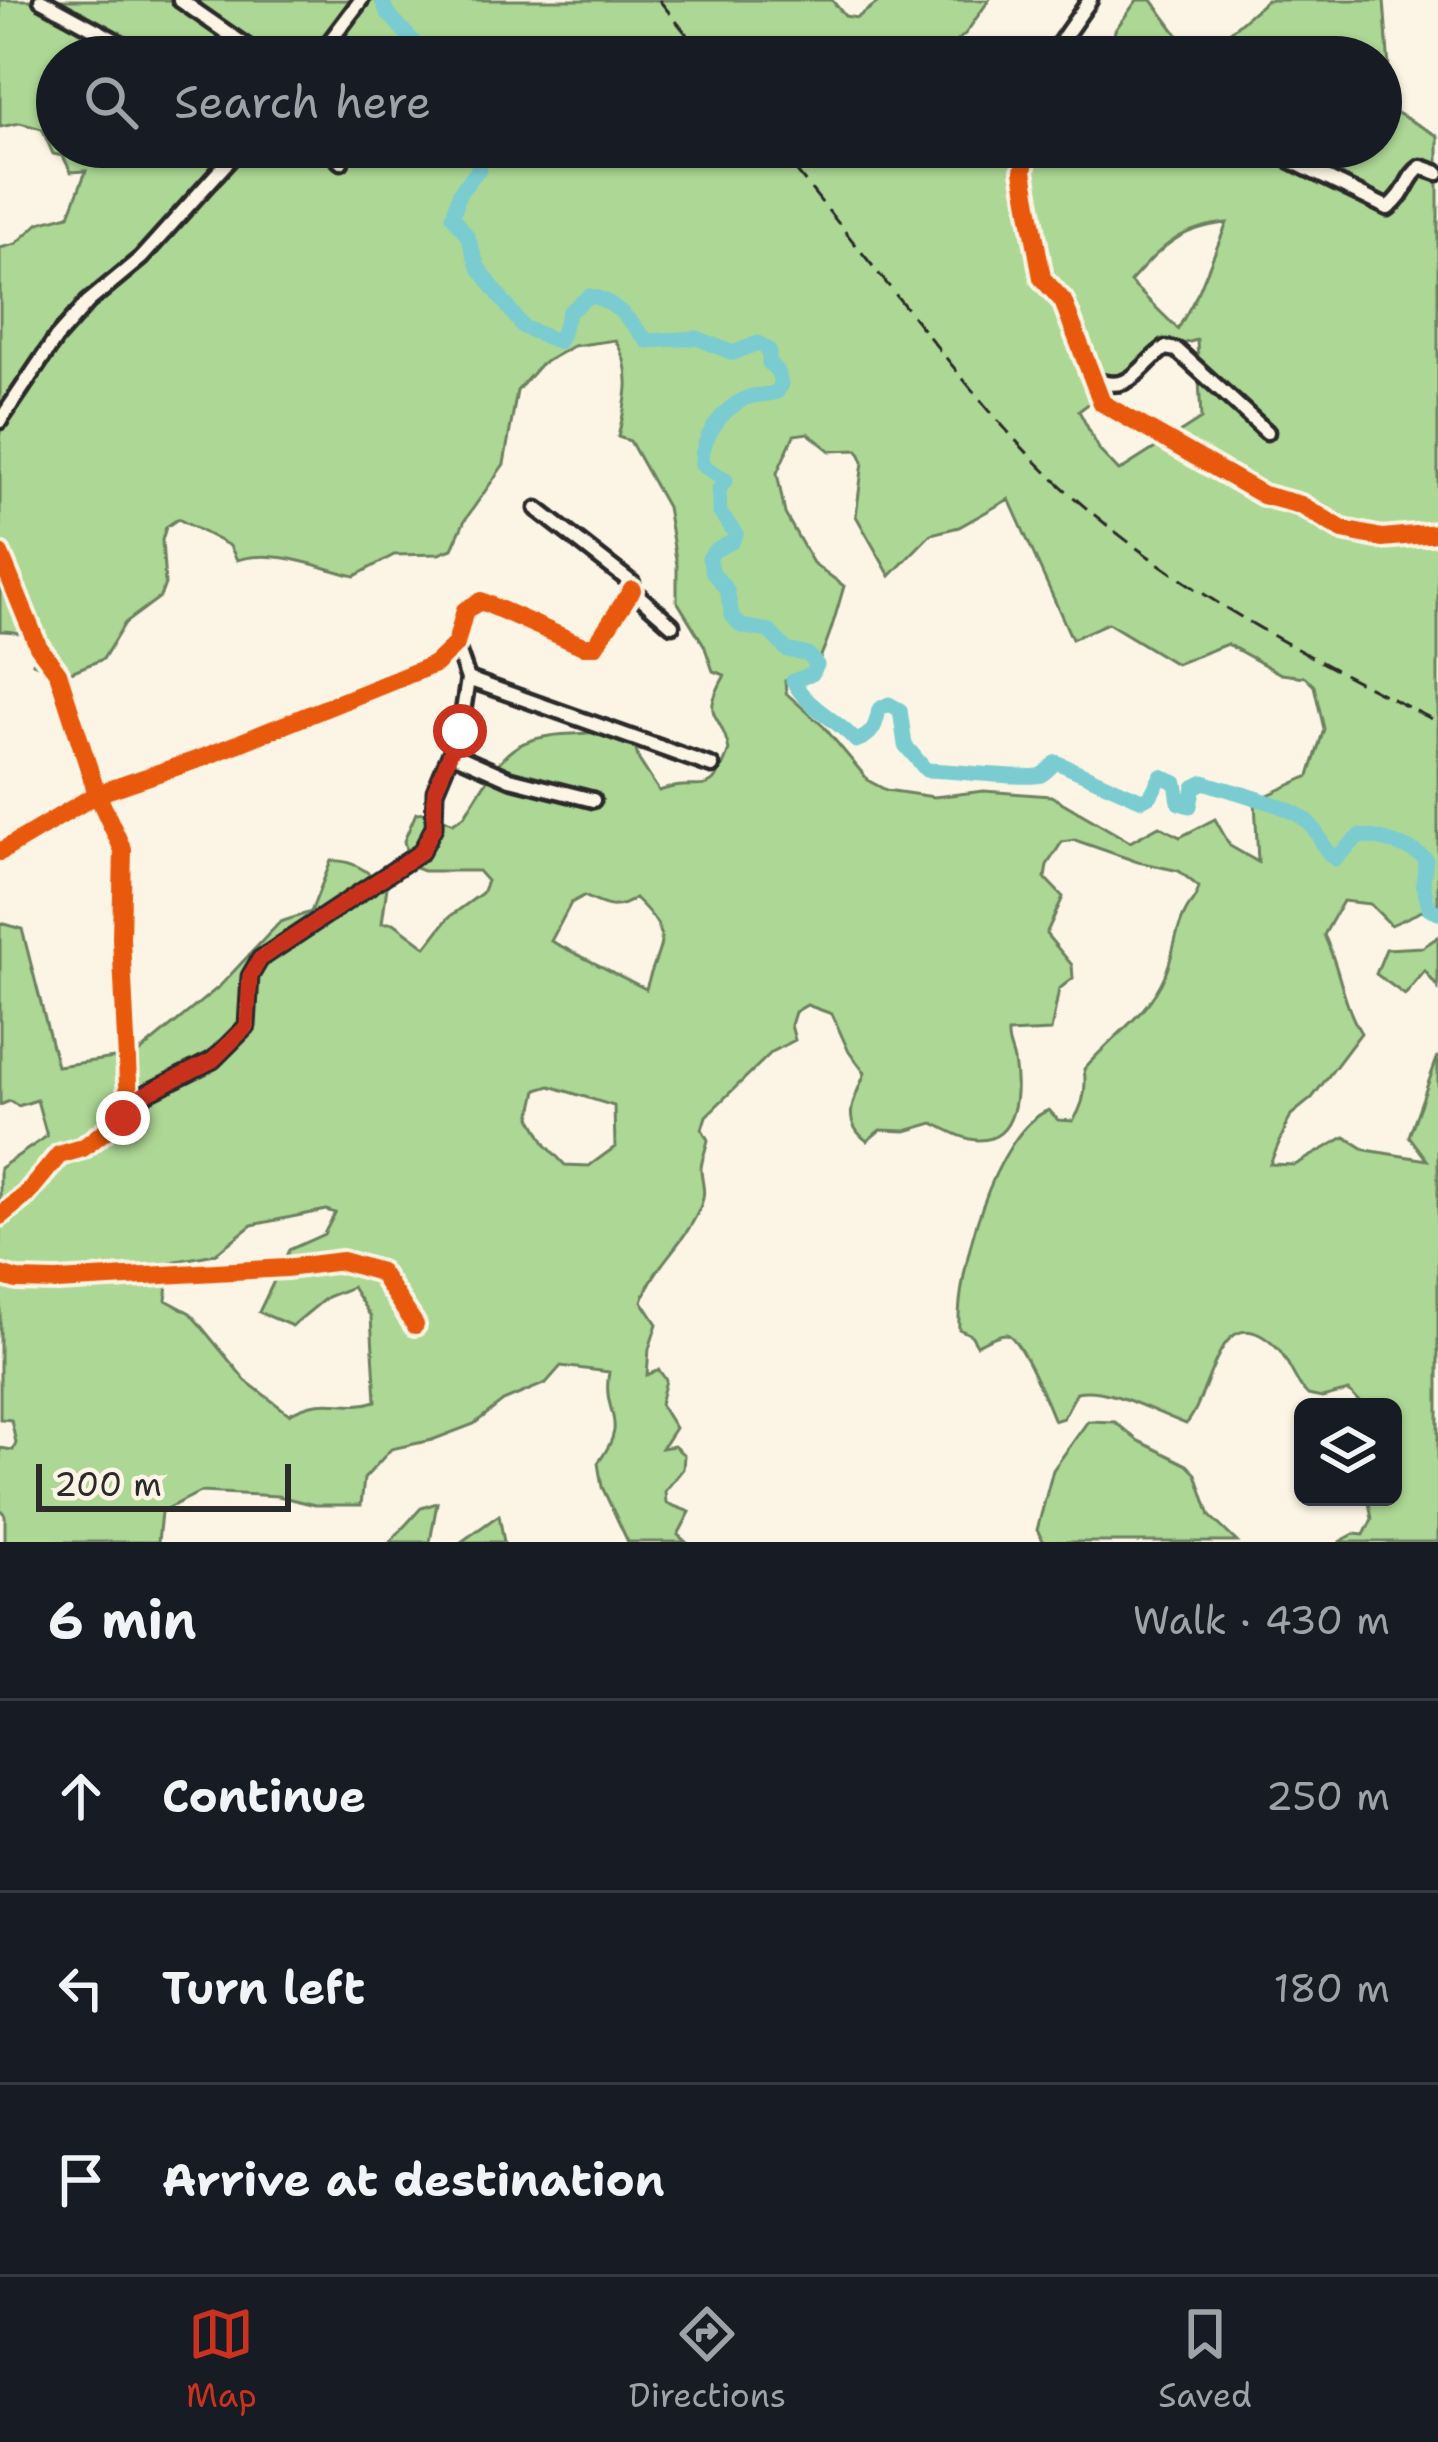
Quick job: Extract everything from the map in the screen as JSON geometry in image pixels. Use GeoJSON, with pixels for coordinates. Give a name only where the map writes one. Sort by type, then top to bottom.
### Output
{"type":"FeatureCollection","features":[{"type":"Feature","properties":{"kind":"street"},"geometry":{"type":"LineString","coordinates":[[41,0],[107,36]]}},
{"type":"Feature","properties":{"kind":"street"},"geometry":{"type":"LineString","coordinates":[[180,0],[232,36]]}},
{"type":"Feature","properties":{"kind":"street"},"geometry":{"type":"LineString","coordinates":[[1065,36],[1090,0]]}},
{"type":"Feature","properties":{"kind":"street"},"geometry":{"type":"LineString","coordinates":[[334,36],[359,2]]}},
{"type":"Feature","properties":{"kind":"street"},"geometry":{"type":"LineString","coordinates":[[1304,168],[1388,208],[1405,195],[1412,173],[1421,167],[1438,173]]}},
{"type":"Feature","properties":{"kind":"street"},"geometry":{"type":"LineString","coordinates":[[0,421],[56,338],[88,302],[141,258],[222,168]]}},
{"type":"Feature","properties":{"kind":"street"},"geometry":{"type":"LineString","coordinates":[[1024,168],[1042,278],[1063,301],[1102,404],[1263,495],[1301,505],[1343,530],[1382,538],[1438,532]]}},
{"type":"Feature","properties":{"kind":"street"},"geometry":{"type":"LineString","coordinates":[[1093,379],[1108,385],[1125,384],[1165,348],[1177,350],[1267,432]]}},
{"type":"Feature","properties":{"kind":"street"},"geometry":{"type":"LineString","coordinates":[[0,852],[97,794],[340,705],[435,664],[456,644],[465,610],[481,602],[583,646],[595,646],[632,583],[536,509]]}},
{"type":"Feature","properties":{"kind":"street"},"geometry":{"type":"LineString","coordinates":[[0,554],[38,646],[58,673],[97,794],[123,850],[129,1102],[123,1118],[83,1148],[59,1155],[26,1195],[0,1216]]}},
{"type":"Feature","properties":{"kind":"street"},"geometry":{"type":"LineString","coordinates":[[632,590],[672,625]]}},
{"type":"Feature","properties":{"kind":"street"},"geometry":{"type":"LineString","coordinates":[[129,1102],[213,1060],[247,1026],[250,976],[260,959],[421,852],[434,827],[435,790],[460,731],[468,679],[456,644]]}},
{"type":"Feature","properties":{"kind":"street"},"geometry":{"type":"LineString","coordinates":[[468,679],[712,766]]}},
{"type":"Feature","properties":{"kind":"street"},"geometry":{"type":"LineString","coordinates":[[451,753],[510,778],[593,800]]}},
{"type":"Feature","properties":{"kind":"street"},"geometry":{"type":"LineString","coordinates":[[0,1275],[57,1281],[342,1261],[380,1272],[415,1325]]}},
{"type":"Feature","properties":{"kind":"green space"},"geometry":{"type":"Polygon","coordinates":[[[0,0],[832,0],[845,16],[857,18],[881,0],[989,0],[963,36],[36,36],[36,127],[20,123],[0,127],[0,0]]]}},
{"type":"Feature","properties":{"kind":"green space"},"geometry":{"type":"Polygon","coordinates":[[[1137,0],[1152,0],[1179,36],[1114,36],[1137,0]]]}},
{"type":"Feature","properties":{"kind":"green space"},"geometry":{"type":"Polygon","coordinates":[[[1267,0],[1384,0],[1387,36],[1225,36],[1267,0]]]}},
{"type":"Feature","properties":{"kind":"green space"},"geometry":{"type":"Polygon","coordinates":[[[1402,116],[1438,136],[1438,916],[1429,908],[1391,925],[1370,904],[1343,901],[1324,935],[1361,1033],[1312,1098],[1291,1115],[1270,1164],[1295,1165],[1345,1137],[1366,1150],[1427,1160],[1409,1136],[1438,1056],[1438,1542],[1339,1542],[1354,1534],[1364,1535],[1372,1519],[1370,1506],[1402,1506],[1402,1398],[1356,1398],[1349,1391],[1322,1398],[1308,1395],[1277,1348],[1257,1334],[1241,1332],[1219,1354],[1186,1424],[1116,1396],[1089,1391],[1077,1392],[1063,1418],[1054,1421],[1012,1337],[1002,1334],[977,1345],[959,1329],[972,1242],[982,1207],[1011,1145],[1029,1123],[1049,1110],[1058,1120],[1073,1121],[1084,1096],[1084,1069],[1158,989],[1182,918],[1199,887],[1179,871],[1075,840],[1062,842],[1047,865],[1045,878],[1063,897],[1046,934],[1072,965],[1073,978],[1059,989],[1051,1031],[1008,1033],[1016,1073],[1015,1099],[1002,1132],[973,1140],[933,1123],[906,1131],[880,1130],[867,1141],[852,1118],[865,1073],[849,1052],[832,1014],[807,1005],[795,1012],[791,1025],[795,1040],[772,1052],[706,1116],[701,1205],[642,1301],[657,1324],[647,1375],[659,1370],[666,1380],[660,1404],[675,1428],[662,1448],[674,1446],[684,1455],[683,1469],[665,1491],[666,1503],[690,1512],[678,1535],[686,1542],[628,1542],[602,1487],[598,1463],[613,1436],[609,1372],[561,1366],[546,1383],[503,1401],[474,1424],[391,1449],[364,1479],[361,1505],[315,1505],[278,1496],[200,1492],[161,1512],[158,1542],[5,1542],[0,1448],[13,1450],[16,1443],[11,1420],[0,1419],[0,1168],[47,1136],[37,1100],[0,1105],[0,923],[22,929],[57,1066],[136,1055],[220,986],[280,922],[311,912],[331,861],[354,865],[387,887],[382,923],[394,923],[426,947],[449,917],[482,893],[487,881],[478,871],[423,871],[410,866],[404,841],[416,813],[430,812],[453,823],[464,816],[496,767],[517,747],[549,736],[631,735],[639,760],[659,791],[709,783],[729,750],[713,708],[725,675],[713,671],[704,645],[677,601],[677,565],[667,507],[630,441],[618,437],[627,376],[615,340],[573,346],[540,365],[517,391],[504,464],[465,520],[452,549],[439,554],[394,555],[355,576],[281,557],[237,560],[230,546],[178,519],[166,527],[162,540],[165,584],[160,597],[125,623],[103,659],[61,676],[33,663],[38,649],[30,640],[0,631],[0,248],[16,244],[39,223],[69,215],[86,171],[69,168],[1402,168],[1402,116]],[[1227,223],[1196,229],[1172,241],[1130,282],[1178,329],[1227,223]],[[1197,340],[1160,350],[1079,411],[1100,451],[1119,471],[1201,419],[1197,340]],[[808,433],[794,435],[777,473],[785,514],[813,563],[844,586],[812,674],[785,681],[786,693],[824,727],[869,781],[886,790],[934,797],[984,791],[1051,796],[1130,842],[1159,826],[1180,837],[1215,819],[1230,846],[1258,862],[1255,801],[1309,776],[1324,729],[1314,686],[1305,677],[1281,674],[1227,644],[1176,664],[1108,623],[1072,639],[1009,499],[959,527],[931,534],[890,576],[856,516],[863,462],[858,450],[830,451],[808,433]],[[584,896],[571,903],[551,941],[646,989],[661,940],[656,922],[635,898],[616,906],[584,896]],[[550,1086],[537,1090],[531,1117],[546,1145],[565,1165],[589,1166],[615,1147],[614,1106],[550,1086]],[[326,1210],[252,1225],[215,1254],[171,1262],[166,1300],[190,1313],[246,1381],[289,1414],[315,1404],[376,1401],[371,1317],[352,1287],[327,1297],[292,1326],[259,1312],[289,1250],[324,1234],[335,1213],[326,1210]]]}},
{"type":"Feature","properties":{"kind":"green space"},"geometry":{"type":"Polygon","coordinates":[[[1438,937],[1438,988],[1425,971],[1405,995],[1376,974],[1386,949],[1423,947],[1438,937]]]}},
{"type":"Feature","properties":{"kind":"green space"},"geometry":{"type":"Polygon","coordinates":[[[1088,1421],[1115,1422],[1137,1440],[1187,1465],[1196,1474],[1210,1516],[1237,1542],[1044,1542],[1037,1530],[1053,1470],[1088,1421]]]}},
{"type":"Feature","properties":{"kind":"green space"},"geometry":{"type":"Polygon","coordinates":[[[437,1503],[430,1542],[390,1542],[421,1508],[437,1503]]]}},
{"type":"Feature","properties":{"kind":"green space"},"geometry":{"type":"Polygon","coordinates":[[[499,1515],[504,1542],[461,1542],[499,1515]]]}},
{"type":"Feature","properties":{"kind":"waterway"},"geometry":{"type":"LineString","coordinates":[[382,0],[408,36]]}},
{"type":"Feature","properties":{"kind":"waterway"},"geometry":{"type":"LineString","coordinates":[[479,168],[460,192],[453,216],[468,237],[478,267],[523,327],[559,342],[569,312],[589,296],[614,307],[647,341],[697,338],[733,353],[758,343],[769,350],[769,363],[781,384],[777,392],[750,397],[729,409],[714,426],[702,455],[702,465],[726,480],[719,489],[720,513],[736,534],[709,558],[713,573],[727,590],[732,616],[741,626],[769,631],[787,650],[809,655],[817,665],[812,674],[793,681],[806,699],[856,741],[870,733],[879,709],[889,704],[900,710],[905,745],[926,770],[1034,776],[1056,762],[1142,800],[1151,795],[1161,776],[1176,783],[1179,803],[1190,806],[1194,787],[1204,782],[1298,815],[1312,826],[1335,859],[1359,836],[1419,854],[1426,859],[1423,883],[1429,908],[1438,913]]}},
{"type":"Feature","properties":{"kind":"railway"},"geometry":{"type":"LineString","coordinates":[[659,0],[688,36]]}},
{"type":"Feature","properties":{"kind":"railway"},"geometry":{"type":"LineString","coordinates":[[794,168],[1023,449],[1102,521],[1240,617],[1438,722]]}},
{"type":"Feature","properties":{"kind":"cycle path"},"geometry":{"type":"LineString","coordinates":[[1024,168],[1042,278],[1063,301],[1102,403],[1263,495],[1301,505],[1343,530],[1382,538],[1438,533]]}},
{"type":"Feature","properties":{"kind":"cycle path"},"geometry":{"type":"LineString","coordinates":[[0,554],[38,646],[58,673],[97,794],[123,850],[121,938],[129,1102],[123,1117],[83,1148],[59,1155],[26,1195],[0,1216]]}},
{"type":"Feature","properties":{"kind":"cycle path"},"geometry":{"type":"LineString","coordinates":[[0,852],[97,794],[202,758],[435,664],[456,644],[465,610],[481,601],[583,646],[595,646],[632,590]]}},
{"type":"Feature","properties":{"kind":"cycle path"},"geometry":{"type":"LineString","coordinates":[[0,1275],[57,1281],[342,1261],[380,1272],[415,1325]]}},
{"type":"Feature","properties":{"kind":"route"},"geometry":{"type":"LineString","coordinates":[[123,1118],[129,1102],[213,1060],[247,1026],[250,976],[260,959],[421,852],[434,827],[435,790],[460,731]]}}]}
